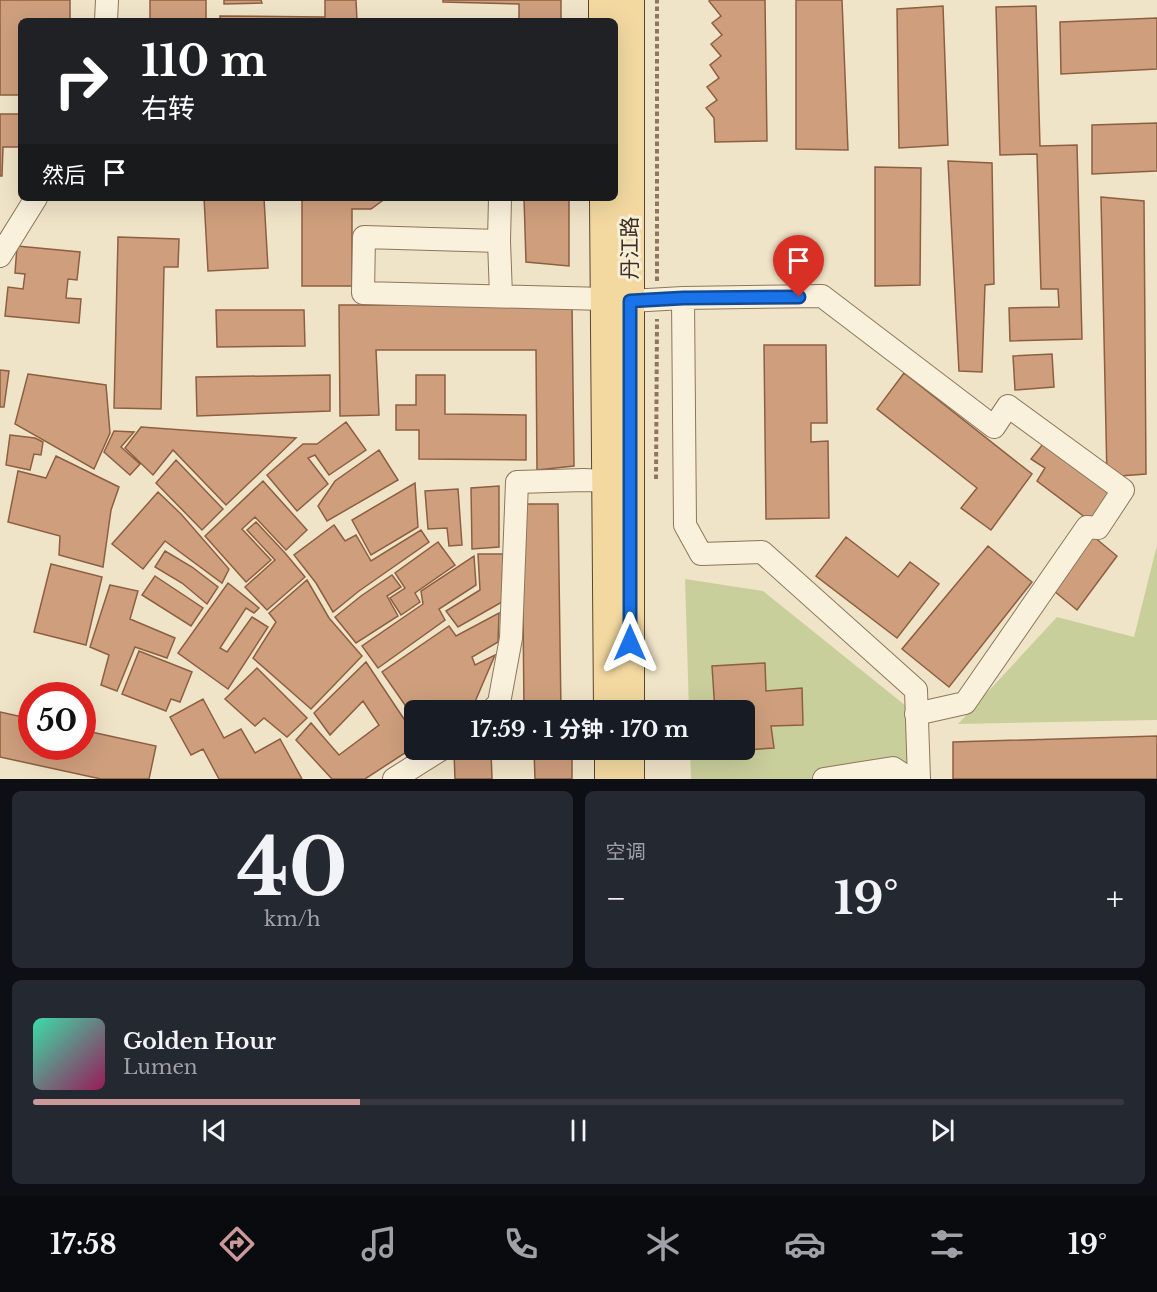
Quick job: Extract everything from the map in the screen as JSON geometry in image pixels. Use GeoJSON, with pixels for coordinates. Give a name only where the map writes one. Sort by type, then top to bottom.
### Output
{"type":"FeatureCollection","features":[{"type":"Feature","properties":{"kind":"main road"},"geometry":{"type":"LineString","coordinates":[[603,0],[603,18]]}},
{"type":"Feature","properties":{"kind":"main road","name":"丹江路"},"geometry":{"type":"LineString","coordinates":[[630,0],[630,700]]}},
{"type":"Feature","properties":{"kind":"main road","name":"丹江路"},"geometry":{"type":"LineString","coordinates":[[605,201],[631,300],[606,481],[608,700]]}},
{"type":"Feature","properties":{"kind":"main road"},"geometry":{"type":"LineString","coordinates":[[609,760],[609,779]]}},
{"type":"Feature","properties":{"kind":"main road"},"geometry":{"type":"LineString","coordinates":[[630,760],[630,779]]}},
{"type":"Feature","properties":{"kind":"street"},"geometry":{"type":"LineString","coordinates":[[106,0],[106,18]]}},
{"type":"Feature","properties":{"kind":"street"},"geometry":{"type":"LineString","coordinates":[[0,256],[34,201]]}},
{"type":"Feature","properties":{"kind":"street"},"geometry":{"type":"LineString","coordinates":[[500,201],[501,296]]}},
{"type":"Feature","properties":{"kind":"street"},"geometry":{"type":"LineString","coordinates":[[499,241],[364,237],[363,293],[631,300],[822,296],[994,427],[1008,406],[1123,490],[1098,528],[1087,527],[965,703],[916,714]]}},
{"type":"Feature","properties":{"kind":"street"},"geometry":{"type":"LineString","coordinates":[[683,298],[685,525],[700,555],[762,552],[916,690],[919,779]]}},
{"type":"Feature","properties":{"kind":"street"},"geometry":{"type":"LineString","coordinates":[[500,700],[511,638],[517,482],[606,481]]}},
{"type":"Feature","properties":{"kind":"street"},"geometry":{"type":"LineString","coordinates":[[394,779],[424,760]]}},
{"type":"Feature","properties":{"kind":"street"},"geometry":{"type":"LineString","coordinates":[[824,779],[892,768],[910,779]]}},
{"type":"Feature","properties":{"kind":"path"},"geometry":{"type":"LineString","coordinates":[[656,490],[631,300],[657,0]]}},
{"type":"Feature","properties":{"kind":"green space"},"geometry":{"type":"Polygon","coordinates":[[[1157,545],[1157,720],[958,724],[1057,617],[1134,637],[1157,545]]]}},
{"type":"Feature","properties":{"kind":"green space"},"geometry":{"type":"Polygon","coordinates":[[[685,579],[763,591],[916,714],[907,779],[691,779],[690,760],[755,760],[755,700],[689,700],[685,579]]]}},
{"type":"Feature","properties":{"kind":"building"},"geometry":{"type":"Polygon","coordinates":[[[0,0],[70,0],[70,18],[18,18],[18,95],[0,95],[0,0]]]}},
{"type":"Feature","properties":{"kind":"building"},"geometry":{"type":"Polygon","coordinates":[[[150,0],[206,0],[206,18],[150,18],[150,0]]]}},
{"type":"Feature","properties":{"kind":"building"},"geometry":{"type":"Polygon","coordinates":[[[224,0],[261,0],[262,3],[224,4],[224,0]]]}},
{"type":"Feature","properties":{"kind":"building"},"geometry":{"type":"Polygon","coordinates":[[[325,0],[356,0],[357,18],[220,18],[220,16],[325,17],[325,0]]]}},
{"type":"Feature","properties":{"kind":"building"},"geometry":{"type":"Polygon","coordinates":[[[443,0],[561,0],[561,18],[519,18],[519,4],[443,2],[443,0]]]}},
{"type":"Feature","properties":{"kind":"building"},"geometry":{"type":"Polygon","coordinates":[[[710,0],[765,0],[767,141],[715,142],[714,118],[706,108],[717,100],[707,87],[719,78],[710,65],[721,56],[711,44],[722,35],[712,23],[721,16],[710,0]]]}},
{"type":"Feature","properties":{"kind":"building"},"geometry":{"type":"Polygon","coordinates":[[[796,0],[842,0],[848,150],[796,149],[796,0]]]}},
{"type":"Feature","properties":{"kind":"building"},"geometry":{"type":"Polygon","coordinates":[[[943,6],[948,145],[899,148],[897,9],[943,6]]]}},
{"type":"Feature","properties":{"kind":"building"},"geometry":{"type":"Polygon","coordinates":[[[1036,6],[1040,146],[1077,145],[1082,339],[1010,341],[1009,308],[1059,307],[1058,289],[1041,289],[1037,154],[1000,155],[996,7],[1036,6]]]}},
{"type":"Feature","properties":{"kind":"building"},"geometry":{"type":"Polygon","coordinates":[[[1157,18],[1157,69],[1061,74],[1060,22],[1157,18]]]}},
{"type":"Feature","properties":{"kind":"building"},"geometry":{"type":"Polygon","coordinates":[[[0,114],[18,114],[18,147],[3,147],[2,176],[0,176],[0,114]]]}},
{"type":"Feature","properties":{"kind":"building"},"geometry":{"type":"Polygon","coordinates":[[[1157,123],[1157,171],[1092,174],[1092,125],[1157,123]]]}},
{"type":"Feature","properties":{"kind":"building"},"geometry":{"type":"Polygon","coordinates":[[[948,161],[992,163],[994,284],[985,285],[982,372],[959,371],[948,161]]]}},
{"type":"Feature","properties":{"kind":"building"},"geometry":{"type":"Polygon","coordinates":[[[875,167],[921,168],[920,285],[875,286],[875,167]]]}},
{"type":"Feature","properties":{"kind":"building"},"geometry":{"type":"Polygon","coordinates":[[[1101,197],[1144,201],[1146,474],[1107,477],[1101,197]]]}},
{"type":"Feature","properties":{"kind":"building"},"geometry":{"type":"Polygon","coordinates":[[[204,201],[264,201],[268,268],[208,271],[204,201]]]}},
{"type":"Feature","properties":{"kind":"building"},"geometry":{"type":"Polygon","coordinates":[[[302,201],[382,201],[371,209],[352,209],[352,286],[302,286],[302,201]]]}},
{"type":"Feature","properties":{"kind":"building"},"geometry":{"type":"Polygon","coordinates":[[[524,201],[569,201],[569,266],[526,262],[524,201]]]}},
{"type":"Feature","properties":{"kind":"building"},"geometry":{"type":"Polygon","coordinates":[[[118,237],[179,239],[178,267],[164,267],[161,409],[114,408],[118,237]]]}},
{"type":"Feature","properties":{"kind":"building"},"geometry":{"type":"Polygon","coordinates":[[[17,246],[80,252],[77,280],[68,279],[66,298],[81,299],[79,323],[5,316],[8,287],[23,289],[25,274],[15,273],[17,246]]]}},
{"type":"Feature","properties":{"kind":"building"},"geometry":{"type":"Polygon","coordinates":[[[339,305],[572,305],[574,466],[537,470],[536,350],[376,350],[379,415],[340,416],[339,305]]]}},
{"type":"Feature","properties":{"kind":"building"},"geometry":{"type":"Polygon","coordinates":[[[216,310],[304,310],[305,346],[217,347],[216,310]]]}},
{"type":"Feature","properties":{"kind":"building"},"geometry":{"type":"Polygon","coordinates":[[[764,345],[826,345],[827,423],[811,423],[811,442],[828,441],[829,518],[766,519],[764,345]]]}},
{"type":"Feature","properties":{"kind":"building"},"geometry":{"type":"Polygon","coordinates":[[[1052,354],[1054,387],[1015,390],[1013,356],[1052,354]]]}},
{"type":"Feature","properties":{"kind":"building"},"geometry":{"type":"Polygon","coordinates":[[[0,370],[9,371],[4,407],[0,407],[0,370]]]}},
{"type":"Feature","properties":{"kind":"building"},"geometry":{"type":"Polygon","coordinates":[[[904,373],[1032,474],[991,530],[961,508],[977,488],[877,409],[904,373]]]}},
{"type":"Feature","properties":{"kind":"building"},"geometry":{"type":"Polygon","coordinates":[[[28,374],[106,385],[110,433],[94,469],[15,424],[28,374]]]}},
{"type":"Feature","properties":{"kind":"building"},"geometry":{"type":"Polygon","coordinates":[[[330,375],[330,411],[197,416],[196,377],[330,375]]]}},
{"type":"Feature","properties":{"kind":"building"},"geometry":{"type":"Polygon","coordinates":[[[416,375],[445,375],[445,414],[526,415],[526,460],[419,459],[419,430],[396,430],[396,405],[416,405],[416,375]]]}},
{"type":"Feature","properties":{"kind":"building"},"geometry":{"type":"Polygon","coordinates":[[[346,422],[366,450],[329,475],[315,455],[308,458],[328,484],[297,511],[267,475],[303,444],[317,444],[346,422]]]}},
{"type":"Feature","properties":{"kind":"building"},"geometry":{"type":"Polygon","coordinates":[[[141,427],[296,438],[226,505],[173,450],[153,475],[125,448],[141,427]]]}},
{"type":"Feature","properties":{"kind":"building"},"geometry":{"type":"Polygon","coordinates":[[[114,431],[134,432],[121,447],[140,464],[130,475],[104,452],[114,431]]]}},
{"type":"Feature","properties":{"kind":"building"},"geometry":{"type":"Polygon","coordinates":[[[10,435],[35,438],[43,442],[41,455],[34,454],[30,470],[6,465],[10,435]]]}},
{"type":"Feature","properties":{"kind":"building"},"geometry":{"type":"Polygon","coordinates":[[[1047,439],[1113,488],[1090,521],[1037,481],[1045,468],[1031,459],[1047,439]]]}},
{"type":"Feature","properties":{"kind":"building"},"geometry":{"type":"Polygon","coordinates":[[[379,450],[398,480],[327,521],[318,506],[335,481],[379,450]]]}},
{"type":"Feature","properties":{"kind":"building"},"geometry":{"type":"Polygon","coordinates":[[[56,456],[119,487],[111,510],[103,567],[59,555],[60,536],[8,522],[18,471],[46,478],[56,456]]]}},
{"type":"Feature","properties":{"kind":"building"},"geometry":{"type":"Polygon","coordinates":[[[176,460],[223,509],[202,530],[156,483],[176,460]]]}},
{"type":"Feature","properties":{"kind":"building"},"geometry":{"type":"Polygon","coordinates":[[[263,481],[307,530],[286,550],[255,517],[242,529],[271,560],[246,582],[205,536],[263,481]]]}},
{"type":"Feature","properties":{"kind":"building"},"geometry":{"type":"Polygon","coordinates":[[[415,483],[418,527],[371,555],[352,520],[415,483]]]}},
{"type":"Feature","properties":{"kind":"building"},"geometry":{"type":"Polygon","coordinates":[[[499,486],[499,547],[472,549],[471,488],[499,486]]]}},
{"type":"Feature","properties":{"kind":"building"},"geometry":{"type":"Polygon","coordinates":[[[458,489],[462,545],[449,546],[447,528],[428,529],[425,491],[458,489]]]}},
{"type":"Feature","properties":{"kind":"building"},"geometry":{"type":"Polygon","coordinates":[[[158,492],[181,514],[229,569],[222,583],[165,541],[143,569],[112,544],[158,492]]]}},
{"type":"Feature","properties":{"kind":"building"},"geometry":{"type":"Polygon","coordinates":[[[522,504],[558,504],[561,700],[524,700],[522,504]]]}},
{"type":"Feature","properties":{"kind":"building"},"geometry":{"type":"Polygon","coordinates":[[[256,522],[305,577],[267,610],[245,587],[275,560],[247,530],[256,522]]]}},
{"type":"Feature","properties":{"kind":"building"},"geometry":{"type":"Polygon","coordinates":[[[334,525],[345,541],[356,535],[371,561],[421,530],[429,542],[333,612],[316,583],[294,555],[334,525]]]}},
{"type":"Feature","properties":{"kind":"building"},"geometry":{"type":"Polygon","coordinates":[[[1088,532],[1117,556],[1077,610],[1048,586],[1088,532]]]}},
{"type":"Feature","properties":{"kind":"building"},"geometry":{"type":"Polygon","coordinates":[[[846,537],[898,577],[910,562],[939,584],[897,638],[816,576],[846,537]]]}},
{"type":"Feature","properties":{"kind":"building"},"geometry":{"type":"Polygon","coordinates":[[[438,542],[455,565],[415,593],[420,602],[401,615],[390,598],[405,588],[395,573],[438,542]]]}},
{"type":"Feature","properties":{"kind":"building"},"geometry":{"type":"Polygon","coordinates":[[[988,546],[1032,582],[949,687],[902,649],[988,546]]]}},
{"type":"Feature","properties":{"kind":"building"},"geometry":{"type":"Polygon","coordinates":[[[165,551],[192,567],[218,587],[207,604],[182,583],[155,567],[165,551]]]}},
{"type":"Feature","properties":{"kind":"building"},"geometry":{"type":"Polygon","coordinates":[[[478,554],[503,554],[502,602],[458,627],[446,611],[480,590],[478,554]]]}},
{"type":"Feature","properties":{"kind":"building"},"geometry":{"type":"Polygon","coordinates":[[[474,556],[476,585],[439,609],[445,620],[378,668],[362,646],[423,604],[421,591],[474,556]]]}},
{"type":"Feature","properties":{"kind":"building"},"geometry":{"type":"Polygon","coordinates":[[[51,564],[102,577],[86,645],[34,632],[51,564]]]}},
{"type":"Feature","properties":{"kind":"building"},"geometry":{"type":"Polygon","coordinates":[[[392,575],[401,587],[387,596],[398,616],[356,643],[335,617],[392,575]]]}},
{"type":"Feature","properties":{"kind":"building"},"geometry":{"type":"Polygon","coordinates":[[[155,576],[203,608],[191,626],[142,595],[155,576]]]}},
{"type":"Feature","properties":{"kind":"building"},"geometry":{"type":"Polygon","coordinates":[[[307,580],[329,618],[362,656],[311,709],[253,658],[276,622],[269,613],[307,580]]]}},
{"type":"Feature","properties":{"kind":"building"},"geometry":{"type":"Polygon","coordinates":[[[228,583],[259,608],[254,613],[246,608],[220,648],[227,652],[252,617],[268,627],[228,689],[178,653],[228,583]]]}},
{"type":"Feature","properties":{"kind":"building"},"geometry":{"type":"Polygon","coordinates":[[[110,585],[138,591],[130,619],[175,638],[167,658],[135,647],[117,691],[101,685],[109,655],[90,647],[110,585]]]}},
{"type":"Feature","properties":{"kind":"building"},"geometry":{"type":"Polygon","coordinates":[[[499,613],[498,642],[472,657],[475,665],[495,655],[476,700],[404,700],[404,704],[382,672],[449,626],[456,636],[499,613]]]}},
{"type":"Feature","properties":{"kind":"building"},"geometry":{"type":"Polygon","coordinates":[[[139,651],[192,672],[180,702],[171,699],[166,711],[122,694],[139,651]]]}},
{"type":"Feature","properties":{"kind":"building"},"geometry":{"type":"Polygon","coordinates":[[[366,662],[404,719],[404,754],[365,779],[332,779],[296,740],[311,723],[339,755],[379,725],[363,701],[330,735],[314,713],[366,662]]]}},
{"type":"Feature","properties":{"kind":"building"},"geometry":{"type":"Polygon","coordinates":[[[765,663],[766,691],[802,688],[803,725],[771,726],[774,748],[755,749],[755,700],[714,700],[712,666],[765,663]]]}},
{"type":"Feature","properties":{"kind":"building"},"geometry":{"type":"Polygon","coordinates":[[[257,668],[307,718],[287,737],[264,718],[255,726],[225,699],[257,668]]]}},
{"type":"Feature","properties":{"kind":"building"},"geometry":{"type":"Polygon","coordinates":[[[203,699],[224,738],[241,729],[255,753],[280,739],[302,779],[219,779],[203,749],[191,755],[170,717],[203,699]]]}},
{"type":"Feature","properties":{"kind":"building"},"geometry":{"type":"Polygon","coordinates":[[[0,712],[18,716],[18,760],[96,760],[96,733],[156,746],[149,779],[101,779],[0,757],[0,712]]]}},
{"type":"Feature","properties":{"kind":"building"},"geometry":{"type":"Polygon","coordinates":[[[1157,736],[1157,779],[953,779],[953,742],[1157,736]]]}},
{"type":"Feature","properties":{"kind":"building"},"geometry":{"type":"Polygon","coordinates":[[[454,760],[491,760],[492,779],[455,779],[454,760]]]}},
{"type":"Feature","properties":{"kind":"building"},"geometry":{"type":"Polygon","coordinates":[[[534,760],[572,760],[572,779],[535,779],[534,760]]]}},
{"type":"Feature","properties":{"kind":"route"},"geometry":{"type":"LineString","coordinates":[[630,643],[630,301],[799,297]]}}]}
